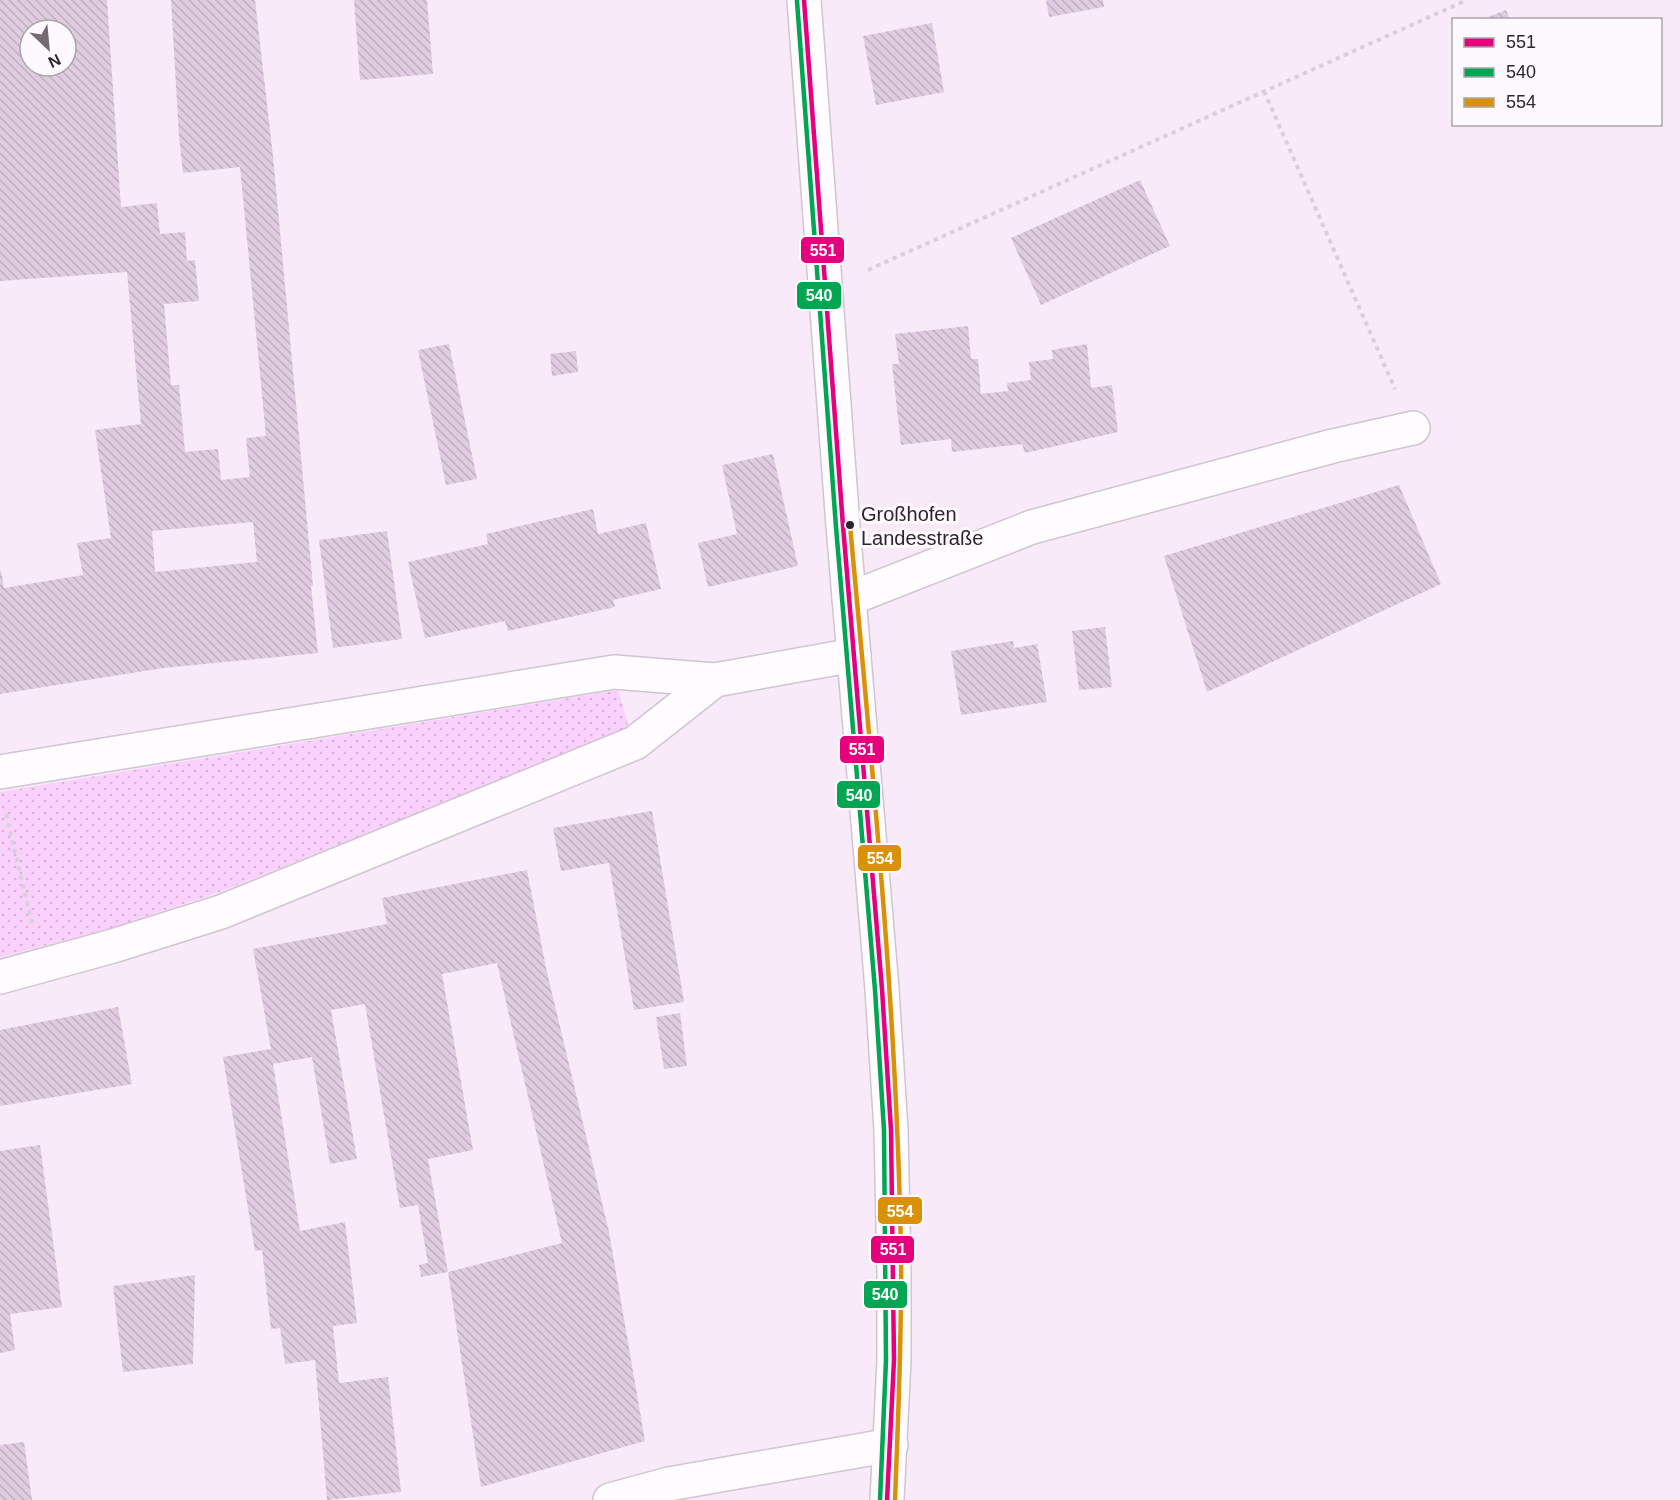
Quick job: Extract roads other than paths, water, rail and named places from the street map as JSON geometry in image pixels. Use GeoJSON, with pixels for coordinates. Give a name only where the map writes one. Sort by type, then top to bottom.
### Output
{"type":"FeatureCollection","features":[{"type":"Feature","properties":{"kind":"street"},"geometry":{"type":"LineString","coordinates":[[804,0],[849,598],[882,989],[891,1130],[894,1360],[887,1500]]}},
{"type":"Feature","properties":{"kind":"street"},"geometry":{"type":"LineString","coordinates":[[849,598],[1032,527],[1332,446],[1413,428]]}},
{"type":"Feature","properties":{"kind":"street"},"geometry":{"type":"LineString","coordinates":[[0,772],[614,672],[715,680],[854,655]]}},
{"type":"Feature","properties":{"kind":"street"},"geometry":{"type":"LineString","coordinates":[[0,977],[114,946],[221,912],[635,743],[715,680]]}},
{"type":"Feature","properties":{"kind":"street"},"geometry":{"type":"LineString","coordinates":[[610,1500],[669,1484],[891,1445]]}},
{"type":"Feature","properties":{"kind":"place","name":"Großhofen Landesstraße"},"geometry":{"type":"Point","coordinates":[850,525]}}]}
